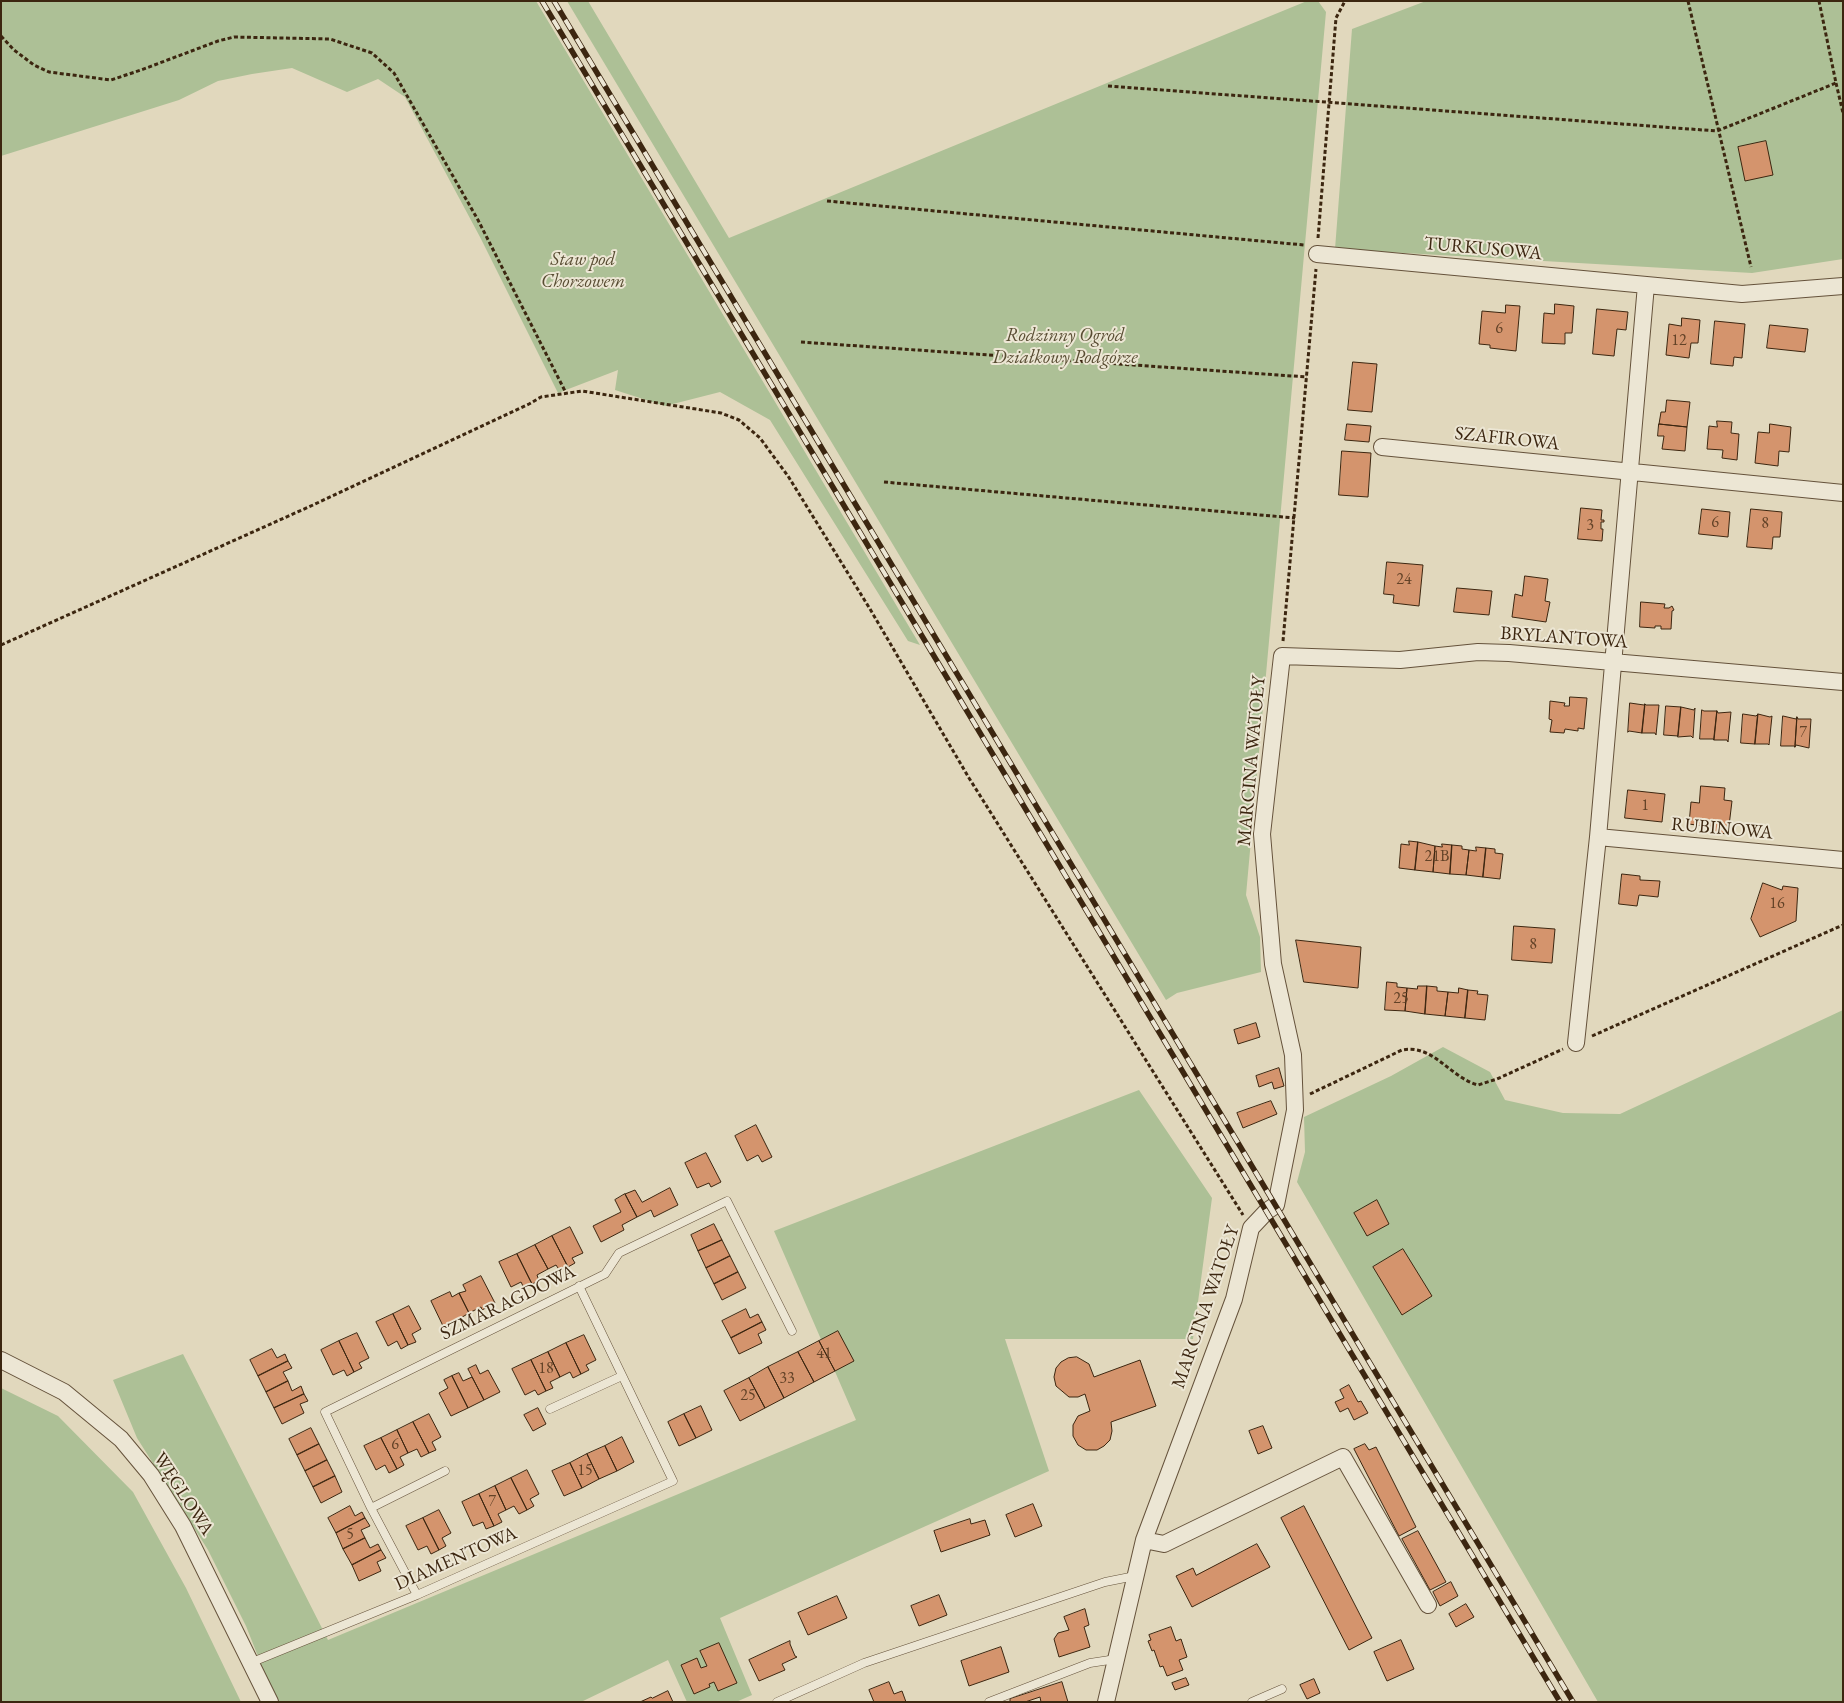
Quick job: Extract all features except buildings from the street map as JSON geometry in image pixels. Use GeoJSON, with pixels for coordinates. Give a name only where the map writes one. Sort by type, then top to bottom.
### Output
{"type":"FeatureCollection","features":[{"type":"Feature","properties":{"kind":"street","name":"TURKUSOWA"},"geometry":{"type":"LineString","coordinates":[[1317,250],[1742,294],[1843,286]]}},
{"type":"Feature","properties":{"kind":"street"},"geometry":{"type":"LineString","coordinates":[[1576,1043],[1598,837],[1646,285]]}},
{"type":"Feature","properties":{"kind":"street","name":"SZAFIROWA"},"geometry":{"type":"LineString","coordinates":[[1382,447],[1843,493]]}},
{"type":"Feature","properties":{"kind":"street","name":"BRYLANTOWA"},"geometry":{"type":"LineString","coordinates":[[1282,656],[1400,660],[1478,652],[1501,652],[1843,682]]}},
{"type":"Feature","properties":{"kind":"street","name":"MARCINA WATOŁY"},"geometry":{"type":"LineString","coordinates":[[1106,1702],[1144,1540],[1234,1300],[1251,1228],[1267,1211],[1276,1205],[1295,1110],[1293,1055],[1273,964],[1262,834],[1282,656]]}},
{"type":"Feature","properties":{"kind":"street","name":"RUBINOWA"},"geometry":{"type":"LineString","coordinates":[[1598,837],[1843,860]]}},
{"type":"Feature","properties":{"kind":"street","name":"WĘGLOWA"},"geometry":{"type":"LineString","coordinates":[[1,1360],[64,1392],[121,1439],[151,1475],[183,1526],[270,1702]]}},
{"type":"Feature","properties":{"kind":"street"},"geometry":{"type":"LineString","coordinates":[[1144,1540],[1164,1544],[1343,1457],[1428,1605]]}},
{"type":"Feature","properties":{"kind":"lane","name":"SZMARAGDOWA"},"geometry":{"type":"LineString","coordinates":[[371,1508],[325,1412],[605,1274],[618,1253],[727,1201],[792,1331]]}},
{"type":"Feature","properties":{"kind":"lane"},"geometry":{"type":"LineString","coordinates":[[550,1409],[622,1376],[579,1286]]}},
{"type":"Feature","properties":{"kind":"lane","name":"DIAMENTOWA"},"geometry":{"type":"LineString","coordinates":[[250,1662],[417,1595],[673,1481],[622,1376]]}},
{"type":"Feature","properties":{"kind":"lane"},"geometry":{"type":"LineString","coordinates":[[417,1595],[371,1508],[445,1470]]}},
{"type":"Feature","properties":{"kind":"lane"},"geometry":{"type":"LineString","coordinates":[[777,1702],[864,1663],[1105,1582],[1135,1576]]}},
{"type":"Feature","properties":{"kind":"lane"},"geometry":{"type":"LineString","coordinates":[[989,1702],[1090,1663],[1116,1659]]}},
{"type":"Feature","properties":{"kind":"lane"},"geometry":{"type":"LineString","coordinates":[[1252,1702],[1282,1689]]}},
{"type":"Feature","properties":{"kind":"path"},"geometry":{"type":"LineString","coordinates":[[1282,656],[1336,18],[1345,1]]}},
{"type":"Feature","properties":{"kind":"path"},"geometry":{"type":"LineString","coordinates":[[1688,1],[1717,131],[1751,267]]}},
{"type":"Feature","properties":{"kind":"path"},"geometry":{"type":"LineString","coordinates":[[1819,1],[1843,113]]}},
{"type":"Feature","properties":{"kind":"path"},"geometry":{"type":"LineString","coordinates":[[1,36],[14,50],[34,65],[49,72],[111,80],[218,41],[234,38],[330,39],[372,53],[394,73],[473,211],[566,393]]}},
{"type":"Feature","properties":{"kind":"path"},"geometry":{"type":"LineString","coordinates":[[1108,86],[1717,131],[1836,83]]}},
{"type":"Feature","properties":{"kind":"path"},"geometry":{"type":"LineString","coordinates":[[827,201],[1317,250]]}},
{"type":"Feature","properties":{"kind":"path"},"geometry":{"type":"LineString","coordinates":[[801,342],[1306,377]]}},
{"type":"Feature","properties":{"kind":"path"},"geometry":{"type":"LineString","coordinates":[[1,645],[322,501],[541,397],[582,391],[721,413],[738,420],[760,438],[788,476],[870,609],[969,778],[1251,1228]]}},
{"type":"Feature","properties":{"kind":"path"},"geometry":{"type":"LineString","coordinates":[[884,482],[1295,518]]}},
{"type":"Feature","properties":{"kind":"green space","name":"Staw pod Chorzowem"},"geometry":{"type":"Polygon","coordinates":[[[1,1],[536,1],[920,645],[908,641],[770,420],[720,392],[665,406],[615,390],[618,370],[558,393],[480,237],[405,97],[378,79],[347,92],[292,68],[218,81],[179,100],[1,156],[1,1]]]}},
{"type":"Feature","properties":{"kind":"green space","name":"Rodzinny Ogród Działkowy Podgórze"},"geometry":{"type":"Polygon","coordinates":[[[567,1],[588,1],[729,238],[1307,1],[1318,1],[1326,12],[1246,895],[1260,937],[1261,972],[1177,993],[1166,1000],[567,1]]]}},
{"type":"Feature","properties":{"kind":"green space"},"geometry":{"type":"Polygon","coordinates":[[[1426,1],[1843,1],[1843,259],[1752,273],[1335,249],[1352,29],[1426,1]]]}},
{"type":"Feature","properties":{"kind":"green space"},"geometry":{"type":"Polygon","coordinates":[[[1843,1010],[1843,1702],[1598,1702],[1297,1182],[1305,1152],[1304,1117],[1391,1076],[1443,1047],[1490,1072],[1505,1100],[1563,1113],[1620,1114],[1843,1010]]]}},
{"type":"Feature","properties":{"kind":"green space"},"geometry":{"type":"Polygon","coordinates":[[[1139,1090],[1212,1198],[1193,1339],[1005,1339],[1049,1471],[720,1618],[752,1695],[736,1702],[687,1702],[668,1660],[581,1702],[276,1702],[246,1626],[208,1550],[137,1438],[113,1380],[183,1354],[328,1640],[856,1420],[774,1231],[1139,1090]]]}},
{"type":"Feature","properties":{"kind":"green space"},"geometry":{"type":"Polygon","coordinates":[[[1,1388],[58,1416],[133,1492],[186,1588],[241,1702],[1,1702],[1,1388]]]}},
{"type":"Feature","properties":{"kind":"railway"},"geometry":{"type":"LineString","coordinates":[[542,1],[1560,1702]]}},
{"type":"Feature","properties":{"kind":"railway"},"geometry":{"type":"LineString","coordinates":[[554,1],[1573,1702]]}}]}
